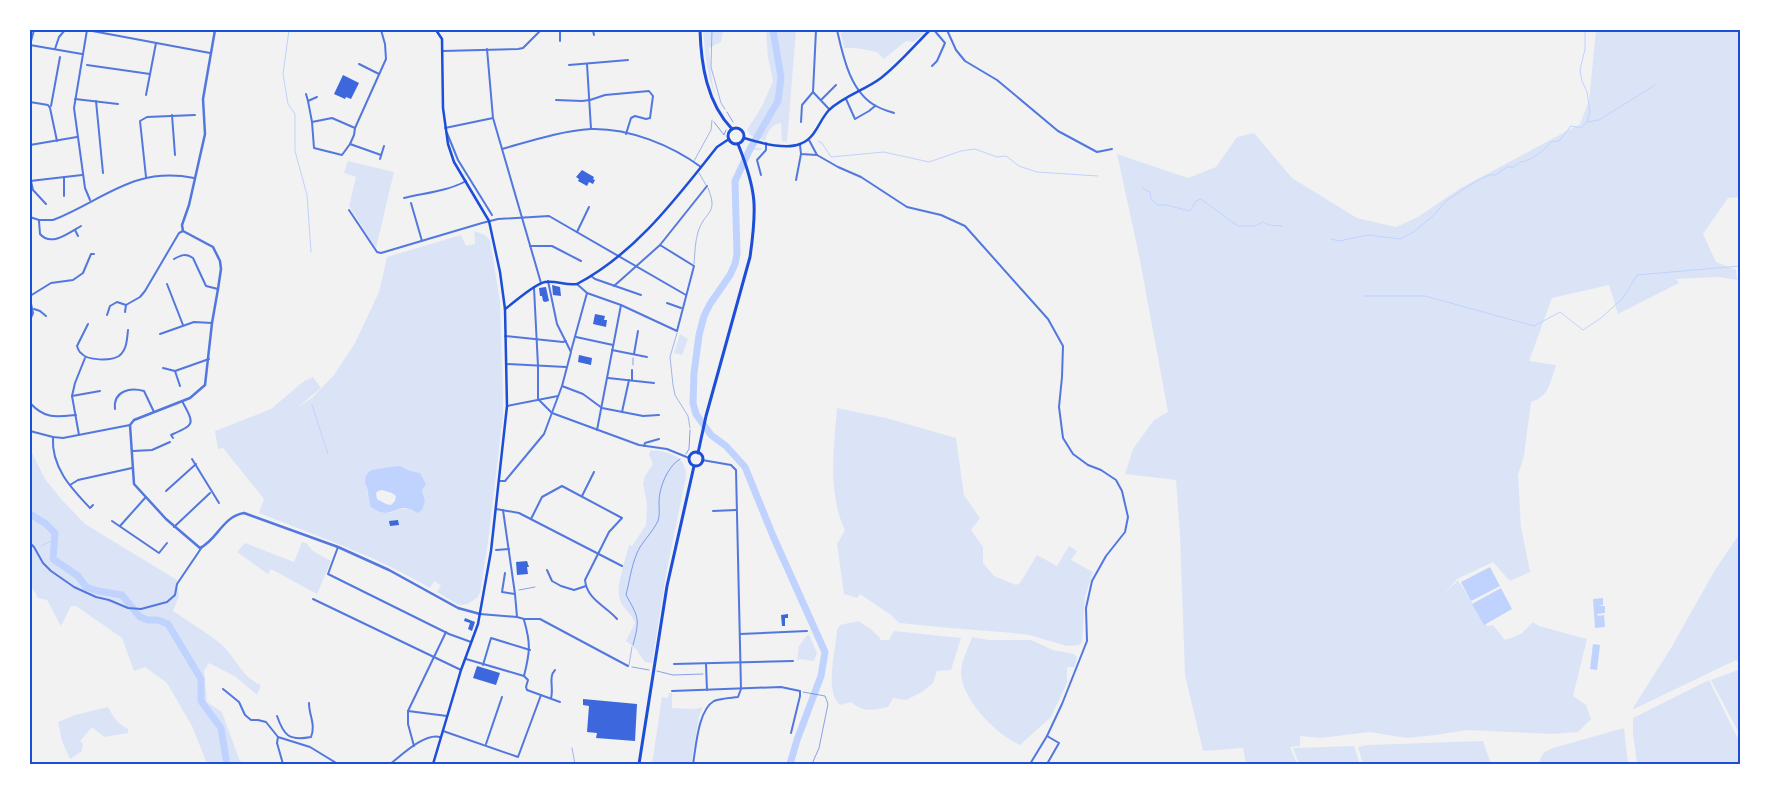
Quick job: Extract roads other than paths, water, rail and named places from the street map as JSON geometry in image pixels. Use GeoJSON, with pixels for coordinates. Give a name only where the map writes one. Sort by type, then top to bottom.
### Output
{"type":"FeatureCollection","features":[{"type":"Feature","properties":{"kind":"main road"},"geometry":{"type":"LineString","coordinates":[[433,764],[460,670],[480,614],[491,551],[506,406],[505,309],[500,272],[489,221],[450,154],[445,130],[442,39],[436,30]]}},
{"type":"Feature","properties":{"kind":"main road"},"geometry":{"type":"LineString","coordinates":[[700,30],[705,79],[716,108],[732,130]]}},
{"type":"Feature","properties":{"kind":"main road"},"geometry":{"type":"LineString","coordinates":[[744,138],[786,146],[800,144],[808,140],[830,110],[845,98],[883,76],[930,30]]}},
{"type":"Feature","properties":{"kind":"main road"},"geometry":{"type":"LineString","coordinates":[[729,139],[729,134],[732,130],[737,128],[742,130],[744,138],[738,144]]}},
{"type":"Feature","properties":{"kind":"main road"},"geometry":{"type":"LineString","coordinates":[[729,139],[734,144],[738,144]]}},
{"type":"Feature","properties":{"kind":"main road"},"geometry":{"type":"LineString","coordinates":[[505,309],[541,283],[548,281],[570,285],[577,284],[591,276],[650,228],[717,147],[729,139]]}},
{"type":"Feature","properties":{"kind":"main road"},"geometry":{"type":"LineString","coordinates":[[694,466],[700,464],[702,460],[698,453],[702,431],[750,257],[755,208],[754,191],[738,144]]}},
{"type":"Feature","properties":{"kind":"main road"},"geometry":{"type":"LineString","coordinates":[[694,466],[689,458],[693,453],[698,453]]}},
{"type":"Feature","properties":{"kind":"main road"},"geometry":{"type":"LineString","coordinates":[[639,764],[667,586],[694,466]]}},
{"type":"Feature","properties":{"kind":"street"},"geometry":{"type":"LineString","coordinates":[[34,30],[30,44],[82,54]]}},
{"type":"Feature","properties":{"kind":"street"},"geometry":{"type":"LineString","coordinates":[[55,49],[59,37],[66,30]]}},
{"type":"Feature","properties":{"kind":"street"},"geometry":{"type":"LineString","coordinates":[[90,200],[85,188],[75,122],[74,98],[87,30],[210,54]]}},
{"type":"Feature","properties":{"kind":"street"},"geometry":{"type":"LineString","coordinates":[[202,548],[174,527],[134,484],[132,468],[133,451],[129,431],[130,425],[134,420],[190,398],[205,385],[220,269],[216,251],[213,247],[187,234],[183,231],[182,225],[205,134],[203,99],[215,30]]}},
{"type":"Feature","properties":{"kind":"street"},"geometry":{"type":"LineString","coordinates":[[306,94],[312,122],[314,148],[342,155],[350,144],[355,128],[386,59],[381,30]]}},
{"type":"Feature","properties":{"kind":"street"},"geometry":{"type":"LineString","coordinates":[[443,51],[523,48],[539,30]]}},
{"type":"Feature","properties":{"kind":"street"},"geometry":{"type":"LineString","coordinates":[[560,30],[560,41]]}},
{"type":"Feature","properties":{"kind":"street"},"geometry":{"type":"LineString","coordinates":[[593,30],[594,35]]}},
{"type":"Feature","properties":{"kind":"street"},"geometry":{"type":"LineString","coordinates":[[801,122],[802,105],[814,92],[816,30]]}},
{"type":"Feature","properties":{"kind":"street"},"geometry":{"type":"LineString","coordinates":[[837,30],[843,56],[859,91],[875,106],[894,113]]}},
{"type":"Feature","properties":{"kind":"street"},"geometry":{"type":"LineString","coordinates":[[932,66],[938,61],[945,43],[934,30]]}},
{"type":"Feature","properties":{"kind":"street"},"geometry":{"type":"LineString","coordinates":[[947,30],[956,50],[965,60],[997,80],[1058,131],[1097,152],[1112,149]]}},
{"type":"Feature","properties":{"kind":"street"},"geometry":{"type":"LineString","coordinates":[[146,95],[156,43]]}},
{"type":"Feature","properties":{"kind":"street"},"geometry":{"type":"LineString","coordinates":[[487,49],[493,118],[541,283]]}},
{"type":"Feature","properties":{"kind":"street"},"geometry":{"type":"LineString","coordinates":[[57,141],[50,108],[60,57]]}},
{"type":"Feature","properties":{"kind":"street"},"geometry":{"type":"LineString","coordinates":[[569,65],[628,60]]}},
{"type":"Feature","properties":{"kind":"street"},"geometry":{"type":"LineString","coordinates":[[54,64],[58,65]]}},
{"type":"Feature","properties":{"kind":"street"},"geometry":{"type":"LineString","coordinates":[[359,64],[379,74]]}},
{"type":"Feature","properties":{"kind":"street"},"geometry":{"type":"LineString","coordinates":[[587,64],[592,129]]}},
{"type":"Feature","properties":{"kind":"street"},"geometry":{"type":"LineString","coordinates":[[87,65],[150,74]]}},
{"type":"Feature","properties":{"kind":"street"},"geometry":{"type":"LineString","coordinates":[[821,100],[836,85]]}},
{"type":"Feature","properties":{"kind":"street"},"geometry":{"type":"LineString","coordinates":[[556,100],[590,100],[605,95],[649,91],[653,96],[650,118],[646,120],[635,116],[632,118],[626,134]]}},
{"type":"Feature","properties":{"kind":"street"},"geometry":{"type":"LineString","coordinates":[[814,92],[830,110]]}},
{"type":"Feature","properties":{"kind":"street"},"geometry":{"type":"LineString","coordinates":[[308,101],[317,97]]}},
{"type":"Feature","properties":{"kind":"street"},"geometry":{"type":"LineString","coordinates":[[74,98],[118,104]]}},
{"type":"Feature","properties":{"kind":"street"},"geometry":{"type":"LineString","coordinates":[[845,98],[855,118],[875,106]]}},
{"type":"Feature","properties":{"kind":"street"},"geometry":{"type":"LineString","coordinates":[[96,101],[103,173]]}},
{"type":"Feature","properties":{"kind":"street"},"geometry":{"type":"LineString","coordinates":[[30,102],[48,105],[50,108]]}},
{"type":"Feature","properties":{"kind":"street"},"geometry":{"type":"LineString","coordinates":[[172,115],[175,155]]}},
{"type":"Feature","properties":{"kind":"street"},"geometry":{"type":"LineString","coordinates":[[146,178],[140,121],[147,117],[195,115]]}},
{"type":"Feature","properties":{"kind":"street"},"geometry":{"type":"LineString","coordinates":[[312,122],[332,118],[355,128]]}},
{"type":"Feature","properties":{"kind":"street"},"geometry":{"type":"LineString","coordinates":[[492,215],[458,160],[445,130],[493,118]]}},
{"type":"Feature","properties":{"kind":"street"},"geometry":{"type":"LineString","coordinates":[[502,150],[558,133],[592,129],[626,134],[665,146],[682,153],[702,167]]}},
{"type":"Feature","properties":{"kind":"street"},"geometry":{"type":"LineString","coordinates":[[30,145],[78,137]]}},
{"type":"Feature","properties":{"kind":"street"},"geometry":{"type":"LineString","coordinates":[[808,140],[817,154],[838,167],[861,177],[907,206],[941,215],[965,226],[1048,319],[1062,346],[1062,377],[1059,407],[1063,438],[1073,454],[1088,465],[1101,470],[1116,480],[1122,491],[1128,517],[1125,532],[1106,556],[1092,581],[1086,608],[1087,641],[1062,704],[1047,736],[1030,764]]}},
{"type":"Feature","properties":{"kind":"street"},"geometry":{"type":"LineString","coordinates":[[761,175],[757,160],[766,150],[766,143]]}},
{"type":"Feature","properties":{"kind":"street"},"geometry":{"type":"LineString","coordinates":[[350,144],[381,155]]}},
{"type":"Feature","properties":{"kind":"street"},"geometry":{"type":"LineString","coordinates":[[796,180],[801,154],[800,144]]}},
{"type":"Feature","properties":{"kind":"street"},"geometry":{"type":"LineString","coordinates":[[380,159],[384,146]]}},
{"type":"Feature","properties":{"kind":"street"},"geometry":{"type":"LineString","coordinates":[[801,154],[817,154]]}},
{"type":"Feature","properties":{"kind":"street"},"geometry":{"type":"LineString","coordinates":[[46,204],[33,190],[31,181],[83,174]]}},
{"type":"Feature","properties":{"kind":"street"},"geometry":{"type":"LineString","coordinates":[[30,217],[39,220],[53,220],[126,183],[146,178],[165,175],[195,178]]}},
{"type":"Feature","properties":{"kind":"street"},"geometry":{"type":"LineString","coordinates":[[64,177],[64,196]]}},
{"type":"Feature","properties":{"kind":"street"},"geometry":{"type":"LineString","coordinates":[[404,198],[453,188],[466,181]]}},
{"type":"Feature","properties":{"kind":"street"},"geometry":{"type":"LineString","coordinates":[[614,286],[660,245],[707,186]]}},
{"type":"Feature","properties":{"kind":"street"},"geometry":{"type":"LineString","coordinates":[[411,203],[422,241]]}},
{"type":"Feature","properties":{"kind":"street"},"geometry":{"type":"LineString","coordinates":[[482,208],[486,204]]}},
{"type":"Feature","properties":{"kind":"street"},"geometry":{"type":"LineString","coordinates":[[577,232],[590,207]]}},
{"type":"Feature","properties":{"kind":"street"},"geometry":{"type":"LineString","coordinates":[[350,210],[377,252],[381,253],[489,221],[549,216],[686,295]]}},
{"type":"Feature","properties":{"kind":"street"},"geometry":{"type":"LineString","coordinates":[[39,220],[40,234],[47,240],[54,240],[81,226]]}},
{"type":"Feature","properties":{"kind":"street"},"geometry":{"type":"LineString","coordinates":[[75,230],[78,236]]}},
{"type":"Feature","properties":{"kind":"street"},"geometry":{"type":"LineString","coordinates":[[107,315],[110,306],[116,302],[126,305],[140,297],[179,233],[183,231]]}},
{"type":"Feature","properties":{"kind":"street"},"geometry":{"type":"LineString","coordinates":[[577,284],[587,293],[621,305],[677,331],[694,266],[660,245]]}},
{"type":"Feature","properties":{"kind":"street"},"geometry":{"type":"LineString","coordinates":[[530,246],[552,246],[581,261]]}},
{"type":"Feature","properties":{"kind":"street"},"geometry":{"type":"LineString","coordinates":[[176,253],[178,257]]}},
{"type":"Feature","properties":{"kind":"street"},"geometry":{"type":"LineString","coordinates":[[30,320],[32,308],[30,298],[51,283],[73,280],[83,273],[91,254],[94,254]]}},
{"type":"Feature","properties":{"kind":"street"},"geometry":{"type":"LineString","coordinates":[[174,259],[186,254],[193,258],[206,286],[218,289]]}},
{"type":"Feature","properties":{"kind":"street"},"geometry":{"type":"LineString","coordinates":[[591,276],[641,295]]}},
{"type":"Feature","properties":{"kind":"street"},"geometry":{"type":"LineString","coordinates":[[548,281],[557,324],[571,352]]}},
{"type":"Feature","properties":{"kind":"street"},"geometry":{"type":"LineString","coordinates":[[167,284],[183,324]]}},
{"type":"Feature","properties":{"kind":"street"},"geometry":{"type":"LineString","coordinates":[[534,288],[539,400],[552,413],[644,446],[667,449],[689,458]]}},
{"type":"Feature","properties":{"kind":"street"},"geometry":{"type":"LineString","coordinates":[[165,291],[170,289]]}},
{"type":"Feature","properties":{"kind":"street"},"geometry":{"type":"LineString","coordinates":[[499,481],[505,481],[544,434],[568,367],[587,293]]}},
{"type":"Feature","properties":{"kind":"street"},"geometry":{"type":"LineString","coordinates":[[667,303],[682,308]]}},
{"type":"Feature","properties":{"kind":"street"},"geometry":{"type":"LineString","coordinates":[[125,312],[126,305]]}},
{"type":"Feature","properties":{"kind":"street"},"geometry":{"type":"LineString","coordinates":[[597,430],[621,305]]}},
{"type":"Feature","properties":{"kind":"street"},"geometry":{"type":"LineString","coordinates":[[32,308],[40,310],[46,316]]}},
{"type":"Feature","properties":{"kind":"street"},"geometry":{"type":"LineString","coordinates":[[160,334],[183,324],[194,322],[212,323]]}},
{"type":"Feature","properties":{"kind":"street"},"geometry":{"type":"LineString","coordinates":[[88,324],[77,346],[80,353],[86,357],[108,359],[118,356],[124,350],[127,343],[128,330]]}},
{"type":"Feature","properties":{"kind":"street"},"geometry":{"type":"LineString","coordinates":[[634,354],[638,331]]}},
{"type":"Feature","properties":{"kind":"street"},"geometry":{"type":"LineString","coordinates":[[505,336],[566,341]]}},
{"type":"Feature","properties":{"kind":"street"},"geometry":{"type":"LineString","coordinates":[[576,337],[613,345]]}},
{"type":"Feature","properties":{"kind":"street"},"geometry":{"type":"LineString","coordinates":[[612,350],[648,358]]}},
{"type":"Feature","properties":{"kind":"street"},"geometry":{"type":"LineString","coordinates":[[79,435],[72,396],[75,383],[86,357]]}},
{"type":"Feature","properties":{"kind":"street"},"geometry":{"type":"LineString","coordinates":[[163,368],[175,371],[209,359]]}},
{"type":"Feature","properties":{"kind":"street"},"geometry":{"type":"LineString","coordinates":[[506,364],[568,367]]}},
{"type":"Feature","properties":{"kind":"street"},"geometry":{"type":"LineString","coordinates":[[622,412],[632,370]]}},
{"type":"Feature","properties":{"kind":"street"},"geometry":{"type":"LineString","coordinates":[[175,371],[180,386]]}},
{"type":"Feature","properties":{"kind":"street"},"geometry":{"type":"LineString","coordinates":[[608,378],[654,384]]}},
{"type":"Feature","properties":{"kind":"street"},"geometry":{"type":"LineString","coordinates":[[562,386],[583,394],[602,408],[643,416],[659,415]]}},
{"type":"Feature","properties":{"kind":"street"},"geometry":{"type":"LineString","coordinates":[[116,408],[117,397],[121,392],[136,389],[144,391],[154,413]]}},
{"type":"Feature","properties":{"kind":"street"},"geometry":{"type":"LineString","coordinates":[[72,396],[100,391]]}},
{"type":"Feature","properties":{"kind":"street"},"geometry":{"type":"LineString","coordinates":[[506,406],[558,396]]}},
{"type":"Feature","properties":{"kind":"street"},"geometry":{"type":"LineString","coordinates":[[173,438],[171,435],[190,426],[192,423],[182,401]]}},
{"type":"Feature","properties":{"kind":"street"},"geometry":{"type":"LineString","coordinates":[[30,403],[38,412],[47,415],[56,417],[76,415]]}},
{"type":"Feature","properties":{"kind":"street"},"geometry":{"type":"LineString","coordinates":[[30,431],[53,438],[62,438],[130,425]]}},
{"type":"Feature","properties":{"kind":"street"},"geometry":{"type":"LineString","coordinates":[[53,438],[54,452],[61,473],[90,508],[93,505]]}},
{"type":"Feature","properties":{"kind":"street"},"geometry":{"type":"LineString","coordinates":[[644,446],[644,443],[659,439]]}},
{"type":"Feature","properties":{"kind":"street"},"geometry":{"type":"LineString","coordinates":[[133,451],[152,450],[170,442]]}},
{"type":"Feature","properties":{"kind":"street"},"geometry":{"type":"LineString","coordinates":[[192,459],[218,503]]}},
{"type":"Feature","properties":{"kind":"street"},"geometry":{"type":"LineString","coordinates":[[693,764],[704,713],[711,703],[717,700],[738,697],[741,689],[736,470],[730,465],[702,460]]}},
{"type":"Feature","properties":{"kind":"street"},"geometry":{"type":"LineString","coordinates":[[166,491],[196,464]]}},
{"type":"Feature","properties":{"kind":"street"},"geometry":{"type":"LineString","coordinates":[[70,485],[78,480],[132,468]]}},
{"type":"Feature","properties":{"kind":"street"},"geometry":{"type":"LineString","coordinates":[[582,496],[594,472]]}},
{"type":"Feature","properties":{"kind":"street"},"geometry":{"type":"LineString","coordinates":[[531,519],[542,497],[562,486],[622,518],[609,532],[585,580],[586,586],[594,600],[617,619]]}},
{"type":"Feature","properties":{"kind":"street"},"geometry":{"type":"LineString","coordinates":[[174,527],[211,492]]}},
{"type":"Feature","properties":{"kind":"street"},"geometry":{"type":"LineString","coordinates":[[119,526],[145,498]]}},
{"type":"Feature","properties":{"kind":"street"},"geometry":{"type":"LineString","coordinates":[[496,510],[519,513],[622,566]]}},
{"type":"Feature","properties":{"kind":"street"},"geometry":{"type":"LineString","coordinates":[[503,510],[517,617]]}},
{"type":"Feature","properties":{"kind":"street"},"geometry":{"type":"LineString","coordinates":[[713,511],[736,510]]}},
{"type":"Feature","properties":{"kind":"street"},"geometry":{"type":"LineString","coordinates":[[30,543],[43,563],[74,587],[128,608],[140,609],[167,602],[175,595],[176,584],[202,548],[232,518],[244,513],[338,547],[389,570],[458,608],[480,614],[540,619],[628,666]]}},
{"type":"Feature","properties":{"kind":"street"},"geometry":{"type":"LineString","coordinates":[[112,522],[158,553],[167,543]]}},
{"type":"Feature","properties":{"kind":"street"},"geometry":{"type":"LineString","coordinates":[[338,547],[328,574],[446,632],[471,642]]}},
{"type":"Feature","properties":{"kind":"street"},"geometry":{"type":"LineString","coordinates":[[496,550],[509,549]]}},
{"type":"Feature","properties":{"kind":"street"},"geometry":{"type":"LineString","coordinates":[[547,570],[552,581],[562,586],[574,590],[586,586]]}},
{"type":"Feature","properties":{"kind":"street"},"geometry":{"type":"LineString","coordinates":[[505,573],[502,592],[515,594]]}},
{"type":"Feature","properties":{"kind":"street"},"geometry":{"type":"LineString","coordinates":[[313,599],[460,670]]}},
{"type":"Feature","properties":{"kind":"street"},"geometry":{"type":"LineString","coordinates":[[524,619],[530,650],[524,676]]}},
{"type":"Feature","properties":{"kind":"street"},"geometry":{"type":"LineString","coordinates":[[740,634],[807,631]]}},
{"type":"Feature","properties":{"kind":"street"},"geometry":{"type":"LineString","coordinates":[[414,746],[408,724],[408,711],[446,632]]}},
{"type":"Feature","properties":{"kind":"street"},"geometry":{"type":"LineString","coordinates":[[483,665],[491,638],[530,650]]}},
{"type":"Feature","properties":{"kind":"street"},"geometry":{"type":"LineString","coordinates":[[465,659],[524,676],[528,680],[527,690],[560,702]]}},
{"type":"Feature","properties":{"kind":"street"},"geometry":{"type":"LineString","coordinates":[[674,664],[793,660]]}},
{"type":"Feature","properties":{"kind":"street"},"geometry":{"type":"LineString","coordinates":[[706,664],[707,690]]}},
{"type":"Feature","properties":{"kind":"street"},"geometry":{"type":"LineString","coordinates":[[551,698],[553,692],[551,676],[555,670]]}},
{"type":"Feature","properties":{"kind":"street"},"geometry":{"type":"LineString","coordinates":[[672,691],[781,687],[800,691],[791,733]]}},
{"type":"Feature","properties":{"kind":"street"},"geometry":{"type":"LineString","coordinates":[[223,689],[239,702],[245,715],[251,720],[266,722],[277,736],[310,747],[338,764]]}},
{"type":"Feature","properties":{"kind":"street"},"geometry":{"type":"LineString","coordinates":[[442,730],[518,757],[541,695]]}},
{"type":"Feature","properties":{"kind":"street"},"geometry":{"type":"LineString","coordinates":[[485,745],[502,697]]}},
{"type":"Feature","properties":{"kind":"street"},"geometry":{"type":"LineString","coordinates":[[277,716],[282,731],[288,736],[311,737],[314,729],[309,711],[309,703]]}},
{"type":"Feature","properties":{"kind":"street"},"geometry":{"type":"LineString","coordinates":[[408,711],[447,716]]}},
{"type":"Feature","properties":{"kind":"street"},"geometry":{"type":"LineString","coordinates":[[277,736],[283,764]]}},
{"type":"Feature","properties":{"kind":"street"},"geometry":{"type":"LineString","coordinates":[[1047,736],[1059,743],[1047,764]]}},
{"type":"Feature","properties":{"kind":"street"},"geometry":{"type":"LineString","coordinates":[[390,764],[428,738],[440,737]]}},
{"type":"Feature","properties":{"kind":"street"},"geometry":{"type":"LineString","coordinates":[[300,738],[300,744]]}},
{"type":"Feature","properties":{"kind":"lane"},"geometry":{"type":"LineString","coordinates":[[712,30],[711,67],[721,103],[725,109]]}},
{"type":"Feature","properties":{"kind":"lane"},"geometry":{"type":"LineString","coordinates":[[694,161],[711,130],[712,120]]}},
{"type":"Feature","properties":{"kind":"lane"},"geometry":{"type":"LineString","coordinates":[[694,266],[699,230],[712,209],[713,200],[698,171]]}},
{"type":"Feature","properties":{"kind":"lane"},"geometry":{"type":"LineString","coordinates":[[677,331],[670,357],[673,385],[675,395],[688,416],[690,428]]}},
{"type":"Feature","properties":{"kind":"lane"},"geometry":{"type":"LineString","coordinates":[[628,666],[632,647]]}},
{"type":"Feature","properties":{"kind":"lane"},"geometry":{"type":"LineString","coordinates":[[572,748],[575,764]]}},
{"type":"Feature","properties":{"kind":"water"},"geometry":{"type":"Polygon","coordinates":[[[400,466],[420,473],[426,484],[422,490],[425,501],[422,510],[418,513],[405,508],[387,513],[377,511],[370,506],[365,483],[368,473],[375,469],[400,466]],[[382,490],[378,491],[376,493],[377,499],[391,505],[395,501],[396,496],[382,490]]]}},
{"type":"Feature","properties":{"kind":"water"},"geometry":{"type":"Polygon","coordinates":[[[1490,567],[1500,586],[1471,601],[1461,582],[1490,567]]]}},
{"type":"Feature","properties":{"kind":"water"},"geometry":{"type":"Polygon","coordinates":[[[1501,588],[1512,609],[1484,625],[1472,604],[1501,588]]]}},
{"type":"Feature","properties":{"kind":"water"},"geometry":{"type":"Polygon","coordinates":[[[1603,598],[1603,605],[1597,606],[1605,606],[1605,613],[1597,614],[1598,616],[1604,615],[1605,627],[1595,628],[1593,599],[1603,598]]]}},
{"type":"Feature","properties":{"kind":"water"},"geometry":{"type":"Polygon","coordinates":[[[1593,644],[1600,645],[1597,670],[1590,669],[1593,644]]]}},
{"type":"Feature","properties":{"kind":"waterway"},"geometry":{"type":"LineString","coordinates":[[289,30],[283,74],[288,104],[295,114],[295,151],[307,195],[311,252]]}},
{"type":"Feature","properties":{"kind":"waterway"},"geometry":{"type":"LineString","coordinates":[[773,30],[781,77],[778,101],[750,149],[735,181],[737,254],[730,275],[704,316],[699,335],[694,373],[693,403],[696,414],[711,435],[726,446],[745,467],[773,536],[825,652],[821,676],[790,764]]}},
{"type":"Feature","properties":{"kind":"waterway"},"geometry":{"type":"LineString","coordinates":[[1585,30],[1585,49],[1580,70],[1587,92],[1590,112],[1587,122]]}},
{"type":"Feature","properties":{"kind":"waterway"},"geometry":{"type":"LineString","coordinates":[[1331,239],[1339,241],[1368,235],[1400,239],[1412,233],[1433,216],[1446,201],[1473,183],[1532,158],[1546,148],[1550,142],[1559,141],[1571,126],[1581,128],[1587,122],[1599,120],[1655,85]]}},
{"type":"Feature","properties":{"kind":"waterway"},"geometry":{"type":"LineString","coordinates":[[818,141],[822,143],[831,157],[884,152],[929,162],[961,151],[975,149],[997,157],[1006,156],[1019,166],[1037,172],[1098,176]]}},
{"type":"Feature","properties":{"kind":"waterway"},"geometry":{"type":"LineString","coordinates":[[750,149],[761,149]]}},
{"type":"Feature","properties":{"kind":"waterway"},"geometry":{"type":"LineString","coordinates":[[1142,188],[1150,192],[1151,199],[1157,205],[1166,205],[1190,211],[1196,201],[1201,199],[1238,226],[1255,226],[1263,222],[1269,225],[1282,226]]}},
{"type":"Feature","properties":{"kind":"waterway"},"geometry":{"type":"LineString","coordinates":[[1364,296],[1425,296],[1534,326],[1560,312],[1583,330],[1601,318],[1623,298],[1637,275],[1740,266]]}},
{"type":"Feature","properties":{"kind":"waterway"},"geometry":{"type":"LineString","coordinates":[[312,405],[328,454]]}},
{"type":"Feature","properties":{"kind":"waterway"},"geometry":{"type":"LineString","coordinates":[[30,514],[46,524],[55,533],[53,559],[78,576],[86,587],[122,595],[140,617],[168,624],[201,679],[201,701],[221,728],[226,759]]}},
{"type":"Feature","properties":{"kind":"waterway"},"geometry":{"type":"LineString","coordinates":[[41,546],[55,539]]}}]}
